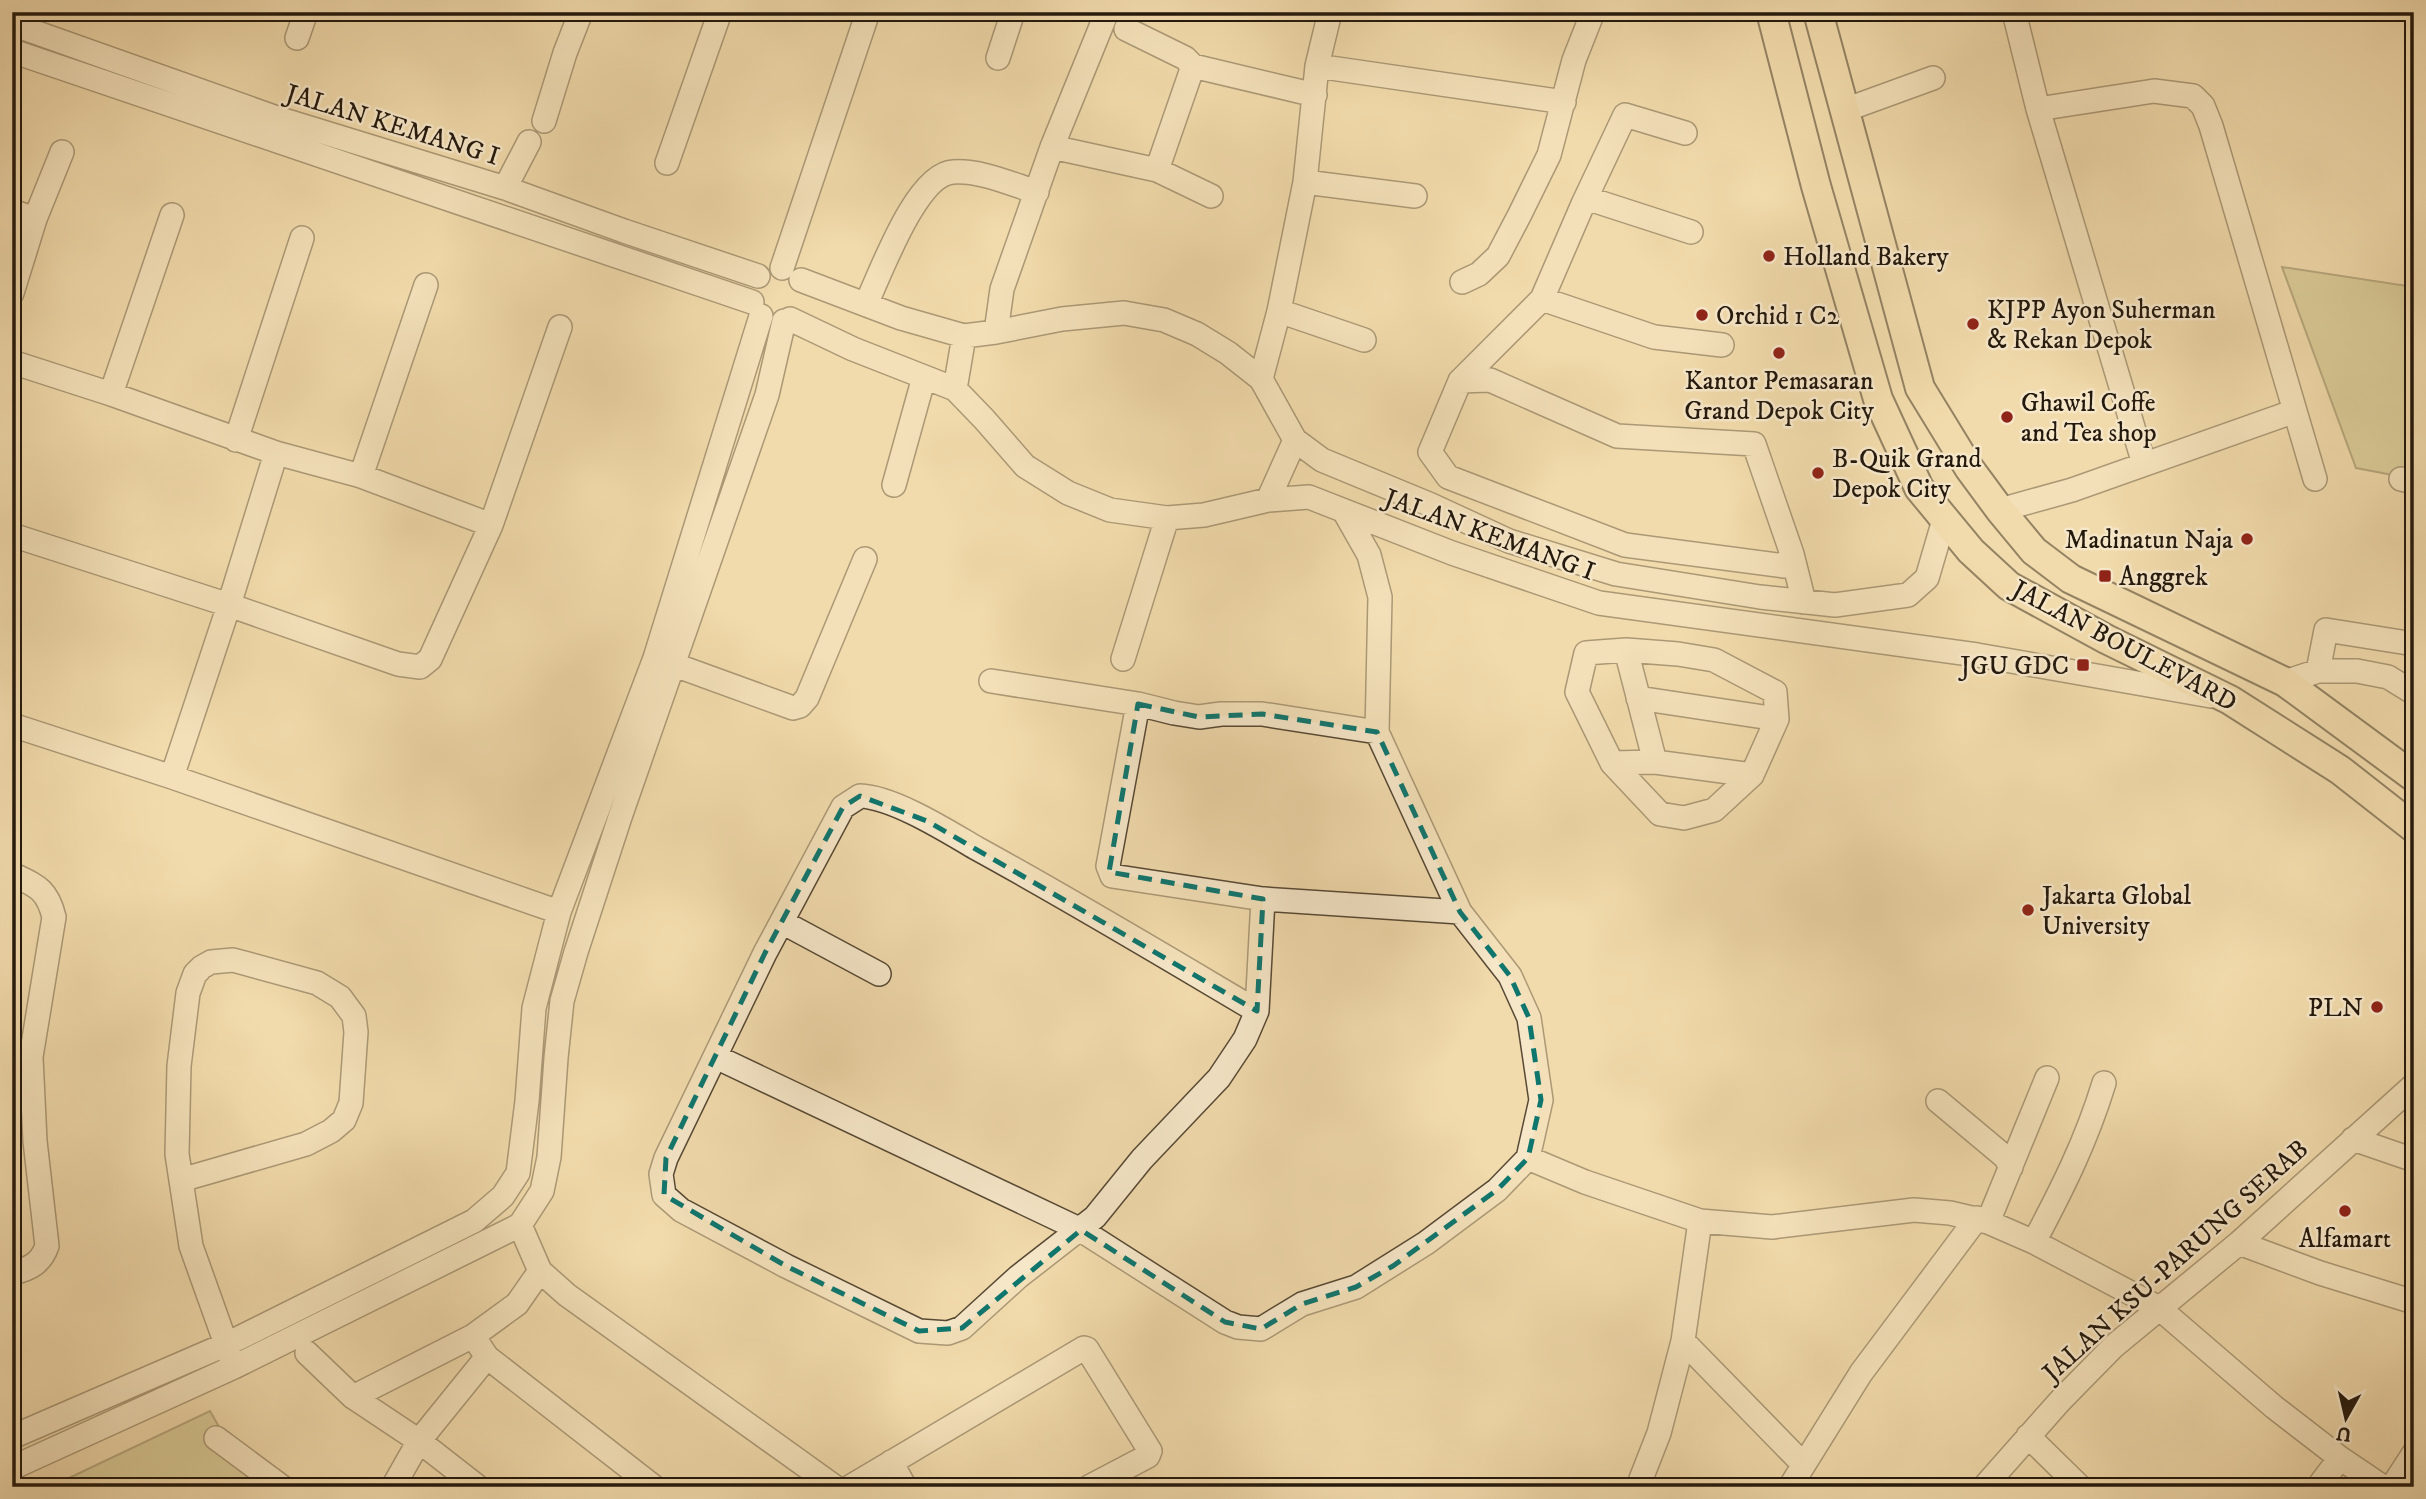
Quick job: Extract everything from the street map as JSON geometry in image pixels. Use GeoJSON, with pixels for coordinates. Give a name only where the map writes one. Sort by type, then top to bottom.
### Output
{"type":"FeatureCollection","features":[{"type":"Feature","properties":{"kind":"main road","name":"JALAN BOULEVARD"},"geometry":{"type":"LineString","coordinates":[[1771,12],[1816,186],[1878,399],[1919,488],[1944,520],[1971,551],[2009,586],[2106,639],[2230,700],[2340,770],[2414,828]]}},
{"type":"Feature","properties":{"kind":"main road","name":"JALAN BOULEVARD"},"geometry":{"type":"LineString","coordinates":[[1818,12],[1920,388],[1969,468],[2000,510],[2034,551],[2071,579],[2285,682],[2414,777]]}},
{"type":"Feature","properties":{"kind":"street"},"geometry":{"type":"LineString","coordinates":[[297,38],[306,12]]}},
{"type":"Feature","properties":{"kind":"street"},"geometry":{"type":"LineString","coordinates":[[544,121],[581,12]]}},
{"type":"Feature","properties":{"kind":"street"},"geometry":{"type":"LineString","coordinates":[[667,163],[720,12]]}},
{"type":"Feature","properties":{"kind":"street"},"geometry":{"type":"LineString","coordinates":[[791,274],[867,12]]}},
{"type":"Feature","properties":{"kind":"street"},"geometry":{"type":"LineString","coordinates":[[998,58],[1013,12]]}},
{"type":"Feature","properties":{"kind":"street"},"geometry":{"type":"LineString","coordinates":[[996,332],[1002,289],[1052,147],[1107,12]]}},
{"type":"Feature","properties":{"kind":"street"},"geometry":{"type":"LineString","coordinates":[[1261,379],[1279,311],[1305,182],[1317,66],[1330,12]]}},
{"type":"Feature","properties":{"kind":"street"},"geometry":{"type":"LineString","coordinates":[[1462,282],[1479,274],[1499,256],[1549,155],[1574,60],[1592,12]]}},
{"type":"Feature","properties":{"kind":"street"},"geometry":{"type":"LineString","coordinates":[[2014,12],[2038,109],[2144,464]]}},
{"type":"Feature","properties":{"kind":"street","name":"JALAN KEMANG I"},"geometry":{"type":"LineString","coordinates":[[12,24],[277,118],[505,188],[758,276]]}},
{"type":"Feature","properties":{"kind":"street"},"geometry":{"type":"LineString","coordinates":[[1126,29],[1185,58],[1193,66],[1315,94]]}},
{"type":"Feature","properties":{"kind":"street","name":"JALAN KEMANG I"},"geometry":{"type":"LineString","coordinates":[[12,51],[756,309]]}},
{"type":"Feature","properties":{"kind":"street"},"geometry":{"type":"LineString","coordinates":[[1157,170],[1193,66]]}},
{"type":"Feature","properties":{"kind":"street"},"geometry":{"type":"LineString","coordinates":[[1317,66],[1564,102]]}},
{"type":"Feature","properties":{"kind":"street"},"geometry":{"type":"LineString","coordinates":[[1845,110],[1933,78]]}},
{"type":"Feature","properties":{"kind":"street"},"geometry":{"type":"LineString","coordinates":[[2038,109],[2154,91],[2193,96],[2203,106],[2215,137],[2315,479]]}},
{"type":"Feature","properties":{"kind":"street"},"geometry":{"type":"LineString","coordinates":[[1685,133],[1625,116],[1542,299],[1460,381],[1430,453],[1448,477],[1625,545],[1784,566],[1792,554]]}},
{"type":"Feature","properties":{"kind":"street"},"geometry":{"type":"LineString","coordinates":[[505,188],[529,142]]}},
{"type":"Feature","properties":{"kind":"street"},"geometry":{"type":"LineString","coordinates":[[1052,147],[1157,170],[1211,196]]}},
{"type":"Feature","properties":{"kind":"street"},"geometry":{"type":"LineString","coordinates":[[12,293],[35,219],[62,152]]}},
{"type":"Feature","properties":{"kind":"street"},"geometry":{"type":"LineString","coordinates":[[866,304],[910,211],[935,178],[951,172],[975,174],[1037,192]]}},
{"type":"Feature","properties":{"kind":"street"},"geometry":{"type":"LineString","coordinates":[[1305,182],[1415,196]]}},
{"type":"Feature","properties":{"kind":"street"},"geometry":{"type":"LineString","coordinates":[[1586,198],[1691,232]]}},
{"type":"Feature","properties":{"kind":"street"},"geometry":{"type":"LineString","coordinates":[[12,211],[35,219]]}},
{"type":"Feature","properties":{"kind":"street"},"geometry":{"type":"LineString","coordinates":[[111,394],[172,215]]}},
{"type":"Feature","properties":{"kind":"street"},"geometry":{"type":"LineString","coordinates":[[236,440],[302,238]]}},
{"type":"Feature","properties":{"kind":"street"},"geometry":{"type":"LineString","coordinates":[[12,1437],[227,1344],[474,1222],[503,1196],[518,1173],[534,1008],[559,912],[665,661],[767,396],[787,320],[803,306],[804,289],[791,274],[765,270],[758,276],[750,293],[756,309],[771,321],[787,320]]}},
{"type":"Feature","properties":{"kind":"street","name":"JALAN KEMANG I"},"geometry":{"type":"LineString","coordinates":[[791,274],[901,318],[964,336],[1062,319],[1124,313],[1164,320],[1197,334],[1228,353],[1261,379],[1295,440],[1322,460],[1509,541],[1616,574],[1760,597],[1835,605],[1908,594],[1927,578],[1944,520]]}},
{"type":"Feature","properties":{"kind":"street"},"geometry":{"type":"LineString","coordinates":[[361,476],[426,285]]}},
{"type":"Feature","properties":{"kind":"street"},"geometry":{"type":"LineString","coordinates":[[1542,299],[1654,337],[1722,345]]}},
{"type":"Feature","properties":{"kind":"street"},"geometry":{"type":"LineString","coordinates":[[12,1468],[234,1367],[520,1225],[542,1191],[549,1157],[562,1001],[620,817],[665,661],[756,309]]}},
{"type":"Feature","properties":{"kind":"street"},"geometry":{"type":"LineString","coordinates":[[1279,311],[1364,340]]}},
{"type":"Feature","properties":{"kind":"street","name":"JALAN KEMANG I"},"geometry":{"type":"LineString","coordinates":[[787,320],[955,389],[1025,466],[1058,486],[1110,510],[1167,519],[1216,513],[1268,500],[1309,497],[1452,553],[1599,603],[1977,655],[2230,700]]}},
{"type":"Feature","properties":{"kind":"street"},"geometry":{"type":"LineString","coordinates":[[12,535],[229,605],[398,664],[420,667],[430,659],[491,525],[560,327]]}},
{"type":"Feature","properties":{"kind":"street"},"geometry":{"type":"LineString","coordinates":[[955,389],[964,336]]}},
{"type":"Feature","properties":{"kind":"street"},"geometry":{"type":"LineString","coordinates":[[12,362],[111,394],[236,440],[361,476],[491,525]]}},
{"type":"Feature","properties":{"kind":"street"},"geometry":{"type":"LineString","coordinates":[[894,485],[925,377]]}},
{"type":"Feature","properties":{"kind":"street"},"geometry":{"type":"LineString","coordinates":[[1460,381],[1490,380],[1617,436],[1754,444],[1792,554],[1804,602]]}},
{"type":"Feature","properties":{"kind":"street"},"geometry":{"type":"LineString","coordinates":[[2000,510],[2072,490],[2295,411]]}},
{"type":"Feature","properties":{"kind":"street"},"geometry":{"type":"LineString","coordinates":[[1268,500],[1295,440]]}},
{"type":"Feature","properties":{"kind":"street"},"geometry":{"type":"LineString","coordinates":[[172,777],[276,453]]}},
{"type":"Feature","properties":{"kind":"street"},"geometry":{"type":"LineString","coordinates":[[1354,515],[1369,555],[1380,597],[1377,732],[1460,912],[1510,976],[1529,1018],[1541,1100],[1539,1163]]}},
{"type":"Feature","properties":{"kind":"street"},"geometry":{"type":"LineString","coordinates":[[1124,659],[1167,519]]}},
{"type":"Feature","properties":{"kind":"street"},"geometry":{"type":"LineString","coordinates":[[1452,553],[1463,520]]}},
{"type":"Feature","properties":{"kind":"street"},"geometry":{"type":"LineString","coordinates":[[665,661],[793,708],[800,706],[807,698],[864,559]]}},
{"type":"Feature","properties":{"kind":"street"},"geometry":{"type":"LineString","coordinates":[[1678,583],[1678,654]]}},
{"type":"Feature","properties":{"kind":"street"},"geometry":{"type":"LineString","coordinates":[[2318,671],[2326,630],[2414,645]]}},
{"type":"Feature","properties":{"kind":"street"},"geometry":{"type":"LineString","coordinates":[[1626,650],[1655,762]]}},
{"type":"Feature","properties":{"kind":"street"},"geometry":{"type":"LineString","coordinates":[[1626,650],[1714,660],[1775,692],[1777,719],[1752,775],[1714,810],[1684,818],[1660,814],[1612,763],[1577,692],[1586,653],[1626,650]]}},
{"type":"Feature","properties":{"kind":"street"},"geometry":{"type":"LineString","coordinates":[[2285,682],[2318,671],[2357,671],[2388,677],[2414,693]]}},
{"type":"Feature","properties":{"kind":"street"},"geometry":{"type":"LineString","coordinates":[[990,681],[1138,704],[1199,717],[1262,714],[1377,732]]}},
{"type":"Feature","properties":{"kind":"street"},"geometry":{"type":"LineString","coordinates":[[1638,698],[1777,719]]}},
{"type":"Feature","properties":{"kind":"street"},"geometry":{"type":"LineString","coordinates":[[1138,704],[1108,866],[1112,876],[1264,899],[1460,912]]}},
{"type":"Feature","properties":{"kind":"street"},"geometry":{"type":"LineString","coordinates":[[12,725],[172,777],[559,912]]}},
{"type":"Feature","properties":{"kind":"street"},"geometry":{"type":"LineString","coordinates":[[1612,763],[1655,762],[1752,775]]}},
{"type":"Feature","properties":{"kind":"street"},"geometry":{"type":"LineString","coordinates":[[1257,1011],[1031,878],[927,821],[870,796],[860,796],[843,807],[782,922],[666,1158],[661,1174],[664,1195],[681,1210],[786,1266],[919,1331],[936,1334],[962,1328],[1018,1277],[1095,1217],[1142,1159],[1219,1078],[1245,1040],[1257,1011],[1264,899]]}},
{"type":"Feature","properties":{"kind":"street"},"geometry":{"type":"LineString","coordinates":[[12,874],[41,888],[50,901],[54,917],[31,1057],[35,1141],[47,1246],[43,1257],[33,1266],[12,1273]]}},
{"type":"Feature","properties":{"kind":"street"},"geometry":{"type":"LineString","coordinates":[[782,922],[879,974]]}},
{"type":"Feature","properties":{"kind":"street"},"geometry":{"type":"LineString","coordinates":[[181,1180],[306,1144],[331,1131],[344,1120],[351,1103],[356,1032],[354,1016],[340,997],[317,983],[233,960],[211,962],[195,974],[188,993],[179,1066],[177,1154],[191,1246],[234,1367]]}},
{"type":"Feature","properties":{"kind":"street"},"geometry":{"type":"LineString","coordinates":[[716,1057],[1081,1230],[1225,1322],[1238,1327],[1261,1329],[1301,1304],[1356,1287],[1393,1266],[1497,1190],[1539,1163]]}},
{"type":"Feature","properties":{"kind":"street"},"geometry":{"type":"LineString","coordinates":[[1790,1487],[1861,1373],[1983,1220],[2011,1167],[2048,1079]]}},
{"type":"Feature","properties":{"kind":"street"},"geometry":{"type":"LineString","coordinates":[[2034,1242],[2075,1162],[2104,1083]]}},
{"type":"Feature","properties":{"kind":"street","name":"JALAN KSU-PARUNG SERAB"},"geometry":{"type":"LineString","coordinates":[[1984,1487],[2028,1436],[2114,1346],[2239,1243],[2414,1085]]}},
{"type":"Feature","properties":{"kind":"street"},"geometry":{"type":"LineString","coordinates":[[1938,1101],[2005,1157],[2011,1167]]}},
{"type":"Feature","properties":{"kind":"street"},"geometry":{"type":"LineString","coordinates":[[2353,1139],[2414,1160]]}},
{"type":"Feature","properties":{"kind":"street"},"geometry":{"type":"LineString","coordinates":[[1539,1163],[1585,1182],[1700,1221],[1772,1227],[1914,1210],[1983,1220],[2034,1242],[2159,1308],[2274,1406],[2340,1458],[2383,1487]]}},
{"type":"Feature","properties":{"kind":"street"},"geometry":{"type":"LineString","coordinates":[[1641,1479],[1660,1433],[1683,1340],[1700,1221]]}},
{"type":"Feature","properties":{"kind":"street"},"geometry":{"type":"LineString","coordinates":[[520,1225],[540,1271],[567,1295],[835,1487]]}},
{"type":"Feature","properties":{"kind":"street"},"geometry":{"type":"LineString","coordinates":[[2239,1243],[2320,1273],[2414,1302]]}},
{"type":"Feature","properties":{"kind":"street"},"geometry":{"type":"LineString","coordinates":[[353,1397],[472,1336],[517,1304],[540,1271]]}},
{"type":"Feature","properties":{"kind":"street"},"geometry":{"type":"LineString","coordinates":[[472,1336],[487,1357],[654,1487]]}},
{"type":"Feature","properties":{"kind":"street"},"geometry":{"type":"LineString","coordinates":[[1683,1340],[1803,1464]]}},
{"type":"Feature","properties":{"kind":"street"},"geometry":{"type":"LineString","coordinates":[[850,1487],[1084,1348],[1150,1451],[1124,1478],[1089,1487]]}},
{"type":"Feature","properties":{"kind":"street"},"geometry":{"type":"LineString","coordinates":[[307,1353],[353,1397],[419,1441],[478,1487]]}},
{"type":"Feature","properties":{"kind":"street"},"geometry":{"type":"LineString","coordinates":[[393,1487],[419,1441],[487,1357]]}},
{"type":"Feature","properties":{"kind":"street"},"geometry":{"type":"LineString","coordinates":[[2028,1436],[2080,1487]]}},
{"type":"Feature","properties":{"kind":"street"},"geometry":{"type":"LineString","coordinates":[[216,1438],[282,1487]]}},
{"type":"Feature","properties":{"kind":"street"},"geometry":{"type":"LineString","coordinates":[[2392,1487],[2414,1453]]}},
{"type":"Feature","properties":{"kind":"street"},"geometry":{"type":"LineString","coordinates":[[2318,1487],[2340,1458]]}},
{"type":"Feature","properties":{"kind":"street"},"geometry":{"type":"LineString","coordinates":[[891,1462],[905,1487]]}},
{"type":"Feature","properties":{"kind":"highlighted area"},"geometry":{"type":"Polygon","coordinates":[[[1138,704],[1199,717],[1262,714],[1377,732],[1460,912],[1510,976],[1529,1018],[1541,1100],[1528,1158],[1497,1190],[1393,1266],[1356,1287],[1302,1304],[1261,1329],[1225,1322],[1081,1230],[962,1328],[919,1331],[786,1266],[664,1195],[666,1158],[765,953],[843,807],[860,796],[927,821],[1257,1011],[1263,899],[1109,872],[1138,704]]]}},
{"type":"Feature","properties":{"kind":"shaded area"},"geometry":{"type":"Polygon","coordinates":[[[2282,267],[2414,287],[2414,479],[2356,468],[2282,267]]]}},
{"type":"Feature","properties":{"kind":"shaded area"},"geometry":{"type":"Polygon","coordinates":[[[210,1411],[252,1485],[250,1487],[50,1487],[210,1411]]]}},
{"type":"Feature","properties":{"kind":"place","name":"Holland Bakery"},"geometry":{"type":"Point","coordinates":[1769,256]}},
{"type":"Feature","properties":{"kind":"place","name":"Orchid 1 C2"},"geometry":{"type":"Point","coordinates":[1702,315]}},
{"type":"Feature","properties":{"kind":"place","name":"KJPP Ayon Suherman & Rekan Depok"},"geometry":{"type":"Point","coordinates":[1973,324]}},
{"type":"Feature","properties":{"kind":"place","name":"Kantor Pemasaran Grand Depok City"},"geometry":{"type":"Point","coordinates":[1779,353]}},
{"type":"Feature","properties":{"kind":"place","name":"Ghawil Coffe and Tea shop"},"geometry":{"type":"Point","coordinates":[2007,417]}},
{"type":"Feature","properties":{"kind":"place","name":"B-Quik Grand Depok City"},"geometry":{"type":"Point","coordinates":[1818,473]}},
{"type":"Feature","properties":{"kind":"place","name":"Madinatun Naja"},"geometry":{"type":"Point","coordinates":[2247,539]}},
{"type":"Feature","properties":{"kind":"place","name":"Anggrek"},"geometry":{"type":"Point","coordinates":[2105,576]}},
{"type":"Feature","properties":{"kind":"place","name":"JGU GDC"},"geometry":{"type":"Point","coordinates":[2083,665]}},
{"type":"Feature","properties":{"kind":"place","name":"Jakarta Global University"},"geometry":{"type":"Point","coordinates":[2028,910]}},
{"type":"Feature","properties":{"kind":"place","name":"PLN"},"geometry":{"type":"Point","coordinates":[2377,1007]}},
{"type":"Feature","properties":{"kind":"place","name":"Alfamart"},"geometry":{"type":"Point","coordinates":[2345,1211]}}]}
